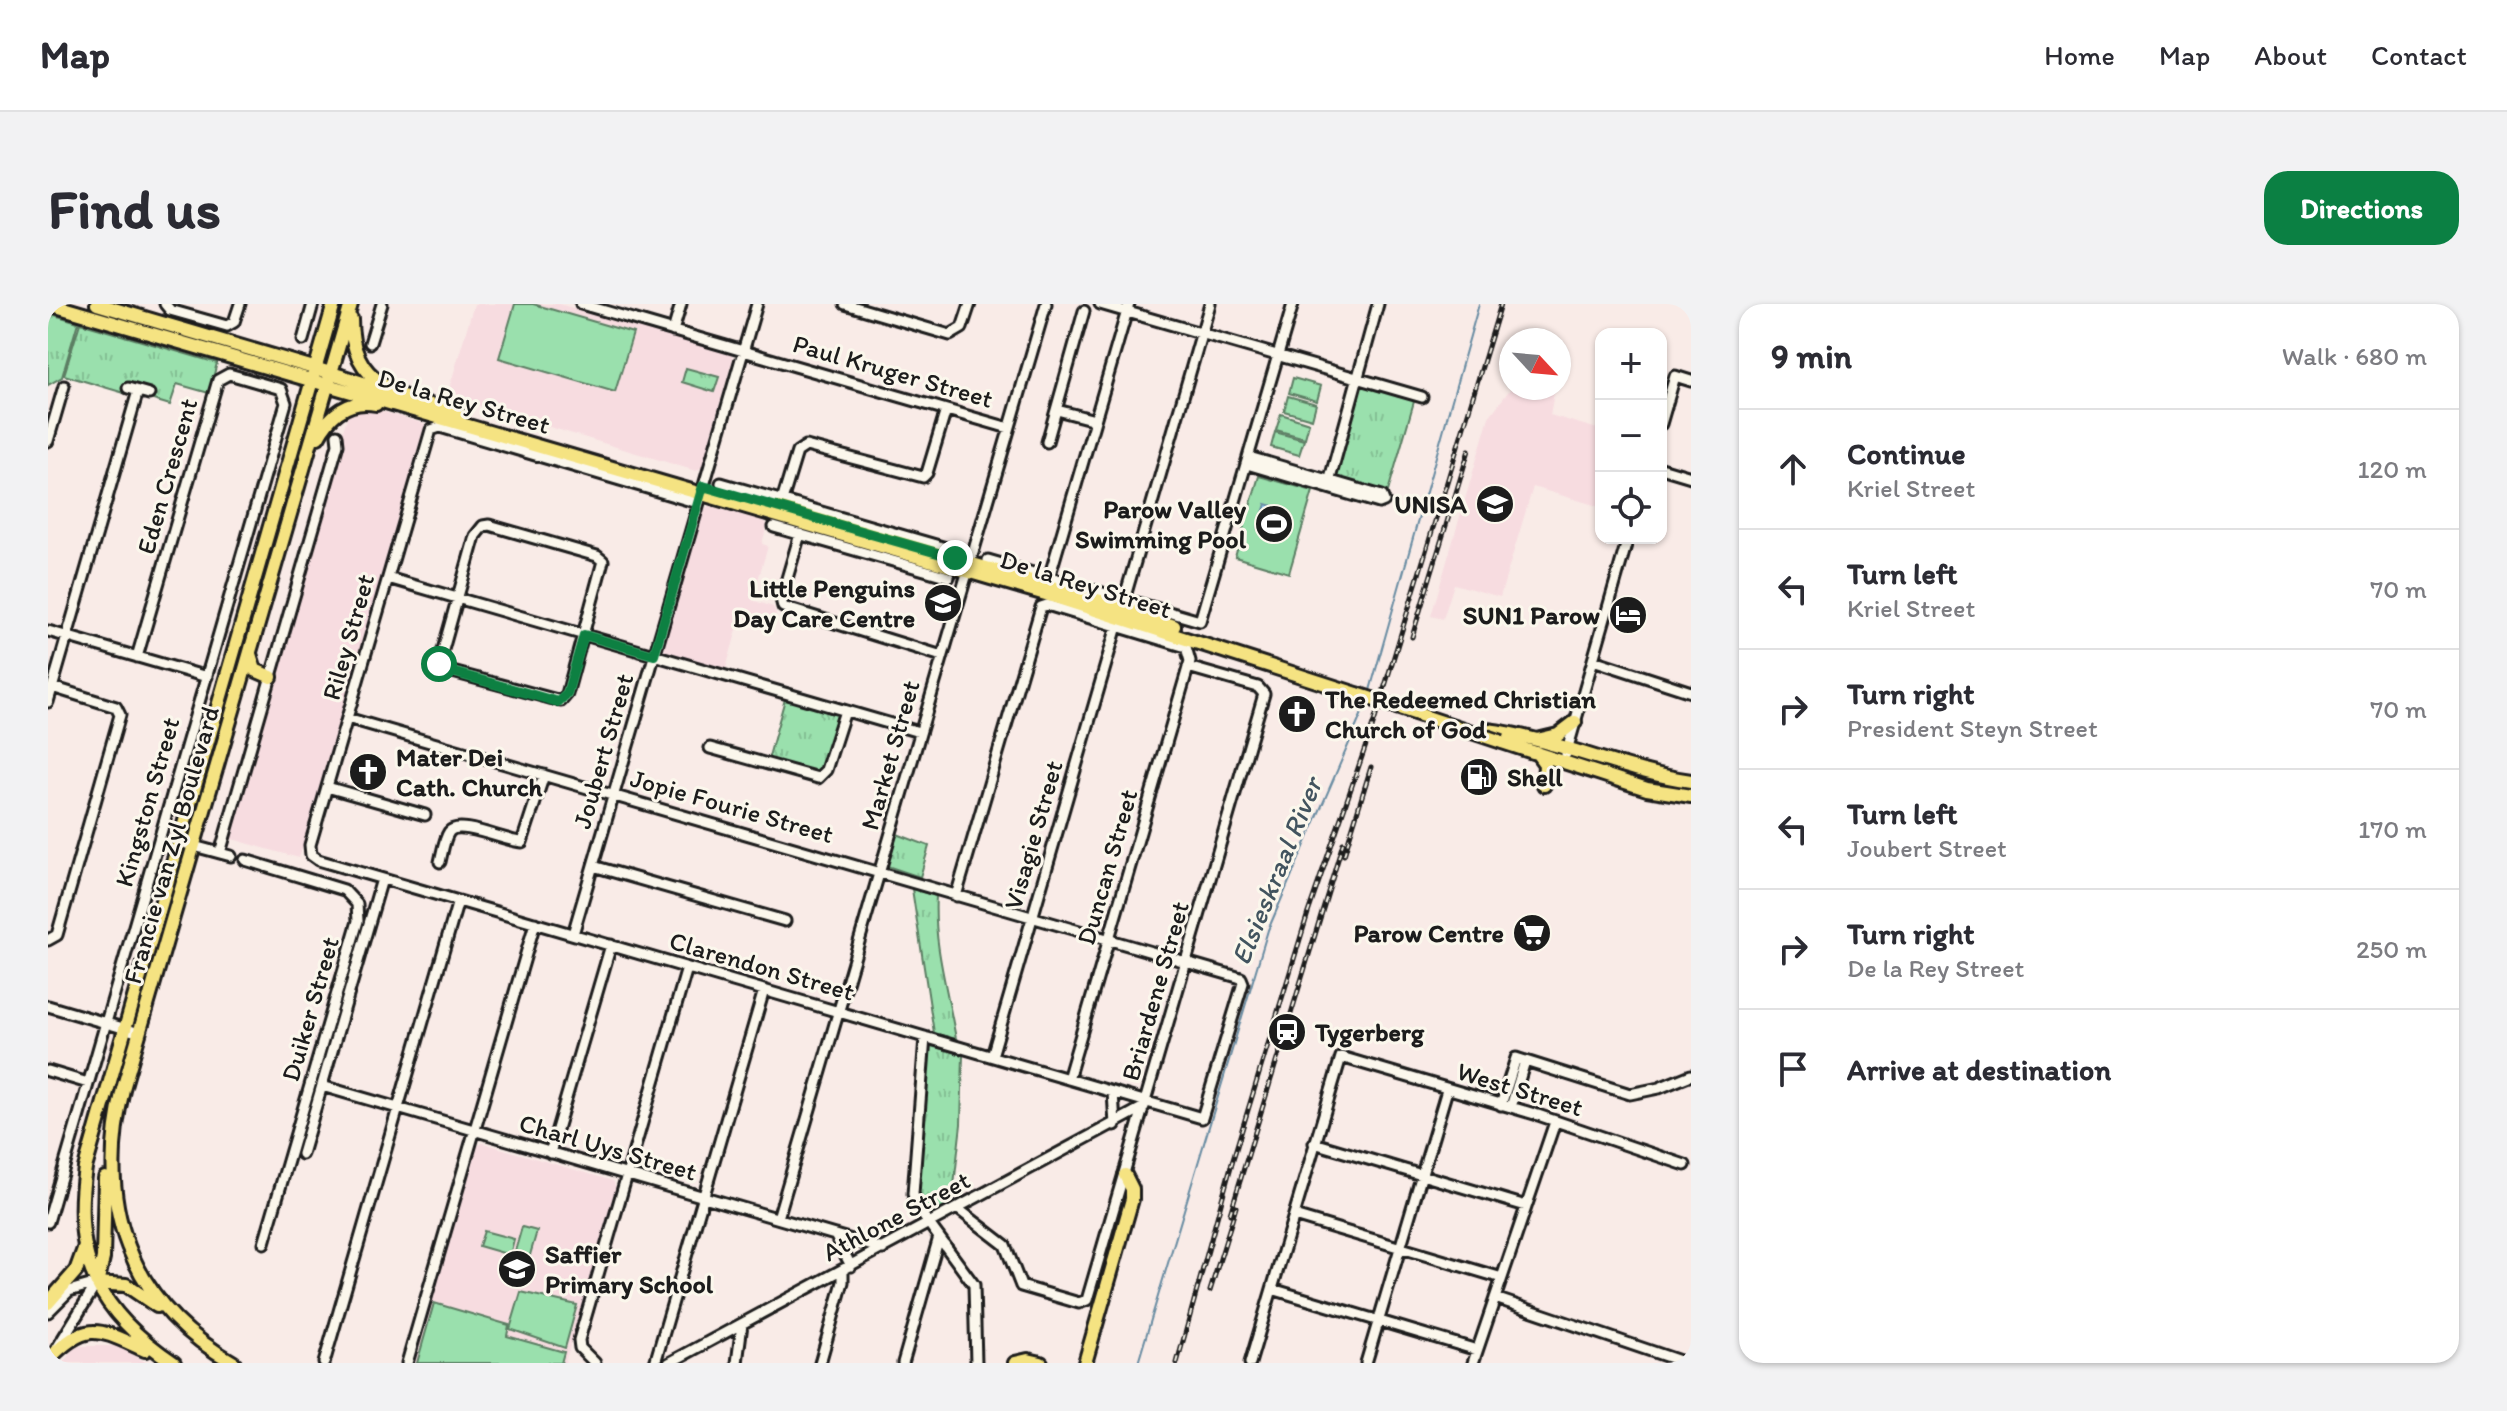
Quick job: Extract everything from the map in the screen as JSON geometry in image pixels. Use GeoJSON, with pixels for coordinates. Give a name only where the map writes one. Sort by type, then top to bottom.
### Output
{"type":"FeatureCollection","features":[{"type":"Feature","properties":{"kind":"main road","name":"De la Rey Street"},"geometry":{"type":"LineString","coordinates":[[49,304],[314,374]]}},
{"type":"Feature","properties":{"kind":"main road","name":"De la Rey Street"},"geometry":{"type":"LineString","coordinates":[[97,304],[330,379],[484,423],[701,494],[1104,602],[1502,742],[1537,747]]}},
{"type":"Feature","properties":{"kind":"main road","name":"Francie van Zyl Boulevard"},"geometry":{"type":"LineString","coordinates":[[174,1363],[123,1324],[97,1283],[84,1249],[81,1210],[85,1168],[334,304]]}},
{"type":"Feature","properties":{"kind":"main road","name":"Francie van Zyl Boulevard"},"geometry":{"type":"LineString","coordinates":[[234,1363],[195,1338],[166,1312],[132,1257],[114,1197],[112,1145],[123,1089],[352,304]]}},
{"type":"Feature","properties":{"kind":"main road"},"geometry":{"type":"LineString","coordinates":[[352,304],[353,342],[360,363],[372,378],[405,402]]}},
{"type":"Feature","properties":{"kind":"main road"},"geometry":{"type":"LineString","coordinates":[[299,484],[323,428],[342,408],[360,402],[405,402]]}},
{"type":"Feature","properties":{"kind":"main road"},"geometry":{"type":"LineString","coordinates":[[250,654],[255,670],[271,677]]}},
{"type":"Feature","properties":{"kind":"main road","name":"De la Rey Street"},"geometry":{"type":"LineString","coordinates":[[1358,691],[1565,756],[1647,789],[1691,795]]}},
{"type":"Feature","properties":{"kind":"main road"},"geometry":{"type":"LineString","coordinates":[[1544,785],[1545,764],[1537,747],[1575,722]]}},
{"type":"Feature","properties":{"kind":"main road","name":"De la Rey Street"},"geometry":{"type":"LineString","coordinates":[[1565,756],[1691,781]]}},
{"type":"Feature","properties":{"kind":"main road"},"geometry":{"type":"LineString","coordinates":[[1611,764],[1643,779],[1684,788],[1691,795]]}},
{"type":"Feature","properties":{"kind":"main road"},"geometry":{"type":"LineString","coordinates":[[123,1089],[108,1138],[103,1258],[97,1283],[108,1281],[133,1288],[166,1312]]}},
{"type":"Feature","properties":{"kind":"main road"},"geometry":{"type":"LineString","coordinates":[[1085,1363],[1132,1199],[1132,1189],[1125,1175]]}},
{"type":"Feature","properties":{"kind":"main road"},"geometry":{"type":"LineString","coordinates":[[48,1303],[76,1271],[84,1249]]}},
{"type":"Feature","properties":{"kind":"main road"},"geometry":{"type":"LineString","coordinates":[[49,1360],[70,1339],[98,1331],[119,1336],[174,1363]]}},
{"type":"Feature","properties":{"kind":"main road"},"geometry":{"type":"LineString","coordinates":[[1015,1363],[1041,1363]]}},
{"type":"Feature","properties":{"kind":"street"},"geometry":{"type":"LineString","coordinates":[[166,305],[227,326],[234,322],[240,304]]}},
{"type":"Feature","properties":{"kind":"street"},"geometry":{"type":"LineString","coordinates":[[303,340],[313,304]]}},
{"type":"Feature","properties":{"kind":"street"},"geometry":{"type":"LineString","coordinates":[[370,343],[382,304]]}},
{"type":"Feature","properties":{"kind":"street","name":"Paul Kruger Street"},"geometry":{"type":"LineString","coordinates":[[581,304],[1009,428]]}},
{"type":"Feature","properties":{"kind":"street"},"geometry":{"type":"LineString","coordinates":[[673,331],[681,304]]}},
{"type":"Feature","properties":{"kind":"street","name":"Joubert Street"},"geometry":{"type":"LineString","coordinates":[[573,934],[757,304]]}},
{"type":"Feature","properties":{"kind":"street"},"geometry":{"type":"LineString","coordinates":[[845,304],[950,335],[962,328],[970,304]]}},
{"type":"Feature","properties":{"kind":"street","name":"Market Street"},"geometry":{"type":"LineString","coordinates":[[778,1218],[1046,304]]}},
{"type":"Feature","properties":{"kind":"street"},"geometry":{"type":"LineString","coordinates":[[1100,304],[1128,308],[1202,334],[1422,397]]}},
{"type":"Feature","properties":{"kind":"street"},"geometry":{"type":"LineString","coordinates":[[1124,600],[1210,304]]}},
{"type":"Feature","properties":{"kind":"street"},"geometry":{"type":"LineString","coordinates":[[1293,304],[1248,461],[1328,484],[1379,503],[1384,501],[1382,496],[1328,484]]}},
{"type":"Feature","properties":{"kind":"street"},"geometry":{"type":"LineString","coordinates":[[1328,484],[1378,304]]}},
{"type":"Feature","properties":{"kind":"street"},"geometry":{"type":"LineString","coordinates":[[1049,578],[1128,308]]}},
{"type":"Feature","properties":{"kind":"street"},"geometry":{"type":"LineString","coordinates":[[1047,442],[1084,311]]}},
{"type":"Feature","properties":{"kind":"street","name":"Eden Crescent"},"geometry":{"type":"LineString","coordinates":[[137,657],[218,380],[232,374],[278,388],[286,395]]}},
{"type":"Feature","properties":{"kind":"street"},"geometry":{"type":"LineString","coordinates":[[1667,403],[1675,376],[1691,381]]}},
{"type":"Feature","properties":{"kind":"street"},"geometry":{"type":"LineString","coordinates":[[48,441],[64,386]]}},
{"type":"Feature","properties":{"kind":"street"},"geometry":{"type":"LineString","coordinates":[[48,940],[57,935],[120,715],[116,707],[50,693],[144,393],[128,388]]}},
{"type":"Feature","properties":{"kind":"street","name":"Kingston Street"},"geometry":{"type":"LineString","coordinates":[[48,1222],[286,395]]}},
{"type":"Feature","properties":{"kind":"street"},"geometry":{"type":"LineString","coordinates":[[782,501],[797,452],[806,446],[923,477],[927,473],[946,410]]}},
{"type":"Feature","properties":{"kind":"street"},"geometry":{"type":"LineString","coordinates":[[1057,410],[1095,420]]}},
{"type":"Feature","properties":{"kind":"street","name":"De la Rey Street"},"geometry":{"type":"LineString","coordinates":[[429,432],[440,427],[701,494]]}},
{"type":"Feature","properties":{"kind":"street","name":"Riley Street"},"geometry":{"type":"LineString","coordinates":[[311,855],[310,845],[429,432]]}},
{"type":"Feature","properties":{"kind":"street"},"geometry":{"type":"LineString","coordinates":[[179,842],[226,854],[271,677],[338,444],[337,435]]}},
{"type":"Feature","properties":{"kind":"street","name":"De la Rey Street"},"geometry":{"type":"LineString","coordinates":[[988,560],[1200,621],[1248,461]]}},
{"type":"Feature","properties":{"kind":"street"},"geometry":{"type":"LineString","coordinates":[[1667,470],[1691,477]]}},
{"type":"Feature","properties":{"kind":"street"},"geometry":{"type":"LineString","coordinates":[[721,483],[953,550]]}},
{"type":"Feature","properties":{"kind":"street"},"geometry":{"type":"LineString","coordinates":[[483,526],[597,556],[604,567],[584,635],[563,700],[554,702],[441,667],[438,659],[475,536],[483,526]]}},
{"type":"Feature","properties":{"kind":"street"},"geometry":{"type":"LineString","coordinates":[[774,527],[949,577]]}},
{"type":"Feature","properties":{"kind":"street"},"geometry":{"type":"LineString","coordinates":[[800,534],[781,599],[786,610],[942,656]]}},
{"type":"Feature","properties":{"kind":"street"},"geometry":{"type":"LineString","coordinates":[[1565,756],[1626,544]]}},
{"type":"Feature","properties":{"kind":"street"},"geometry":{"type":"LineString","coordinates":[[388,578],[919,732]]}},
{"type":"Feature","properties":{"kind":"street","name":"De la Rey Street"},"geometry":{"type":"LineString","coordinates":[[956,896],[1040,608],[1047,605],[1184,646],[1190,654],[1188,667]]}},
{"type":"Feature","properties":{"kind":"street","name":"Visagie Street"},"geometry":{"type":"LineString","coordinates":[[992,1056],[1117,626]]}},
{"type":"Feature","properties":{"kind":"street"},"geometry":{"type":"LineString","coordinates":[[48,631],[207,677]]}},
{"type":"Feature","properties":{"kind":"street"},"geometry":{"type":"LineString","coordinates":[[1593,660],[1691,692]]}},
{"type":"Feature","properties":{"kind":"street","name":"Briardene Street"},"geometry":{"type":"LineString","coordinates":[[957,1208],[1005,1245],[1021,1286],[1086,1302],[1263,691],[1188,667]]}},
{"type":"Feature","properties":{"kind":"street","name":"Duncan Street"},"geometry":{"type":"LineString","coordinates":[[1068,1079],[1188,667]]}},
{"type":"Feature","properties":{"kind":"street"},"geometry":{"type":"LineString","coordinates":[[710,748],[818,778],[826,770],[845,711]]}},
{"type":"Feature","properties":{"kind":"street","name":"Jopie Fourie Street"},"geometry":{"type":"LineString","coordinates":[[347,718],[1243,980],[1202,1118]]}},
{"type":"Feature","properties":{"kind":"street"},"geometry":{"type":"LineString","coordinates":[[440,862],[448,834],[454,828],[466,828],[522,842],[544,775]]}},
{"type":"Feature","properties":{"kind":"street"},"geometry":{"type":"LineString","coordinates":[[327,787],[425,815]]}},
{"type":"Feature","properties":{"kind":"street","name":"Clarendon Street"},"geometry":{"type":"LineString","coordinates":[[311,855],[382,879],[992,1056],[1145,1104],[1202,1118]]}},
{"type":"Feature","properties":{"kind":"street","name":"Duiker Street"},"geometry":{"type":"LineString","coordinates":[[245,860],[344,890],[353,897],[359,912],[340,988],[264,1243]]}},
{"type":"Feature","properties":{"kind":"street"},"geometry":{"type":"LineString","coordinates":[[593,866],[785,921]]}},
{"type":"Feature","properties":{"kind":"street"},"geometry":{"type":"LineString","coordinates":[[302,1154],[382,879]]}},
{"type":"Feature","properties":{"kind":"street"},"geometry":{"type":"LineString","coordinates":[[324,1363],[458,901]]}},
{"type":"Feature","properties":{"kind":"street"},"geometry":{"type":"LineString","coordinates":[[407,1363],[535,923]]}},
{"type":"Feature","properties":{"kind":"street"},"geometry":{"type":"LineString","coordinates":[[550,1153],[611,945]]}},
{"type":"Feature","properties":{"kind":"street"},"geometry":{"type":"LineString","coordinates":[[595,1363],[580,1348],[579,1340],[687,968]]}},
{"type":"Feature","properties":{"kind":"street"},"geometry":{"type":"LineString","coordinates":[[655,1363],[764,990]]}},
{"type":"Feature","properties":{"kind":"street"},"geometry":{"type":"LineString","coordinates":[[48,1006],[140,1033]]}},
{"type":"Feature","properties":{"kind":"street"},"geometry":{"type":"LineString","coordinates":[[925,1037],[913,1194],[929,1224],[974,1285],[976,1363]]}},
{"type":"Feature","properties":{"kind":"street","name":"West Street"},"geometry":{"type":"LineString","coordinates":[[1314,1143],[1341,1057],[1506,1106],[1688,1166]]}},
{"type":"Feature","properties":{"kind":"street"},"geometry":{"type":"LineString","coordinates":[[1506,1106],[1520,1060],[1630,1094],[1659,1088],[1691,1075]]}},
{"type":"Feature","properties":{"kind":"street"},"geometry":{"type":"LineString","coordinates":[[48,1071],[88,1083]]}},
{"type":"Feature","properties":{"kind":"street","name":"Charl Uys Street"},"geometry":{"type":"LineString","coordinates":[[322,1086],[883,1249]]}},
{"type":"Feature","properties":{"kind":"street"},"geometry":{"type":"LineString","coordinates":[[1366,1363],[1447,1090]]}},
{"type":"Feature","properties":{"kind":"street"},"geometry":{"type":"LineString","coordinates":[[1113,1092],[1115,1125]]}},
{"type":"Feature","properties":{"kind":"street","name":"Athlone Street"},"geometry":{"type":"LineString","coordinates":[[669,1363],[1115,1125],[1145,1104]]}},
{"type":"Feature","properties":{"kind":"street"},"geometry":{"type":"LineString","coordinates":[[1473,1363],[1555,1122]]}},
{"type":"Feature","properties":{"kind":"street"},"geometry":{"type":"LineString","coordinates":[[1251,1363],[1314,1143],[1526,1206]]}},
{"type":"Feature","properties":{"kind":"street"},"geometry":{"type":"LineString","coordinates":[[1294,1216],[1502,1278]]}},
{"type":"Feature","properties":{"kind":"street"},"geometry":{"type":"LineString","coordinates":[[820,1363],[847,1268],[835,1235]]}},
{"type":"Feature","properties":{"kind":"street"},"geometry":{"type":"LineString","coordinates":[[903,1363],[939,1237]]}},
{"type":"Feature","properties":{"kind":"street"},"geometry":{"type":"LineString","coordinates":[[48,1312],[69,1291],[97,1283]]}},
{"type":"Feature","properties":{"kind":"street"},"geometry":{"type":"LineString","coordinates":[[49,1360],[88,1302],[97,1283]]}},
{"type":"Feature","properties":{"kind":"street"},"geometry":{"type":"LineString","coordinates":[[1272,1289],[1477,1350]]}},
{"type":"Feature","properties":{"kind":"street"},"geometry":{"type":"LineString","coordinates":[[1495,1298],[1689,1362]]}},
{"type":"Feature","properties":{"kind":"street"},"geometry":{"type":"LineString","coordinates":[[737,1363],[742,1324]]}},
{"type":"Feature","properties":{"kind":"shaded area"},"geometry":{"type":"Polygon","coordinates":[[[474,304],[559,304],[730,353],[733,359],[702,467],[696,471],[447,396],[474,304]]]}},
{"type":"Feature","properties":{"kind":"shaded area","name":"UNISA"},"geometry":{"type":"Polygon","coordinates":[[[1502,400],[1553,400],[1550,415],[1595,428],[1595,505],[1533,487],[1500,597],[1454,584],[1443,619],[1431,616],[1489,417],[1502,400]]]}},
{"type":"Feature","properties":{"kind":"shaded area"},"geometry":{"type":"Polygon","coordinates":[[[368,407],[425,424],[299,858],[225,837],[348,414],[368,407]]]}},
{"type":"Feature","properties":{"kind":"shaded area"},"geometry":{"type":"Polygon","coordinates":[[[712,504],[759,517],[767,525],[762,544],[768,546],[752,600],[773,607],[776,613],[773,627],[740,619],[725,672],[662,654],[660,648],[699,512],[712,504]]]}},
{"type":"Feature","properties":{"kind":"shaded area","name":"Saffier Primary School"},"geometry":{"type":"Polygon","coordinates":[[[483,1143],[613,1181],[616,1187],[565,1363],[414,1363],[477,1146],[483,1143]]]}},
{"type":"Feature","properties":{"kind":"shaded area"},"geometry":{"type":"Polygon","coordinates":[[[75,1346],[120,1346],[147,1363],[63,1363],[75,1346]]]}},
{"type":"Feature","properties":{"kind":"green space"},"geometry":{"type":"Polygon","coordinates":[[[515,304],[533,304],[633,333],[615,392],[499,358],[515,304]]]}},
{"type":"Feature","properties":{"kind":"green space"},"geometry":{"type":"Polygon","coordinates":[[[48,313],[78,322],[62,377],[48,385],[48,313]]]}},
{"type":"Feature","properties":{"kind":"green space"},"geometry":{"type":"Polygon","coordinates":[[[80,323],[217,363],[209,393],[177,384],[170,405],[150,399],[152,392],[125,387],[124,393],[64,375],[80,323]]]}},
{"type":"Feature","properties":{"kind":"green space"},"geometry":{"type":"Polygon","coordinates":[[[686,368],[719,377],[714,392],[682,382],[686,368]]]}},
{"type":"Feature","properties":{"kind":"green space"},"geometry":{"type":"Polygon","coordinates":[[[1293,378],[1321,386],[1317,401],[1289,393],[1293,378]]]}},
{"type":"Feature","properties":{"kind":"green space"},"geometry":{"type":"Polygon","coordinates":[[[1359,382],[1415,398],[1387,495],[1333,479],[1359,382]]]}},
{"type":"Feature","properties":{"kind":"green space"},"geometry":{"type":"Polygon","coordinates":[[[1288,396],[1316,404],[1312,419],[1284,411],[1288,396]]]}},
{"type":"Feature","properties":{"kind":"green space"},"geometry":{"type":"Polygon","coordinates":[[[1281,414],[1309,423],[1305,438],[1276,430],[1281,414]]]}},
{"type":"Feature","properties":{"kind":"green space"},"geometry":{"type":"Polygon","coordinates":[[[1275,432],[1304,440],[1299,455],[1271,447],[1275,432]]]}},
{"type":"Feature","properties":{"kind":"green space","name":"Parow Valley Swimming Pool"},"geometry":{"type":"Polygon","coordinates":[[[1259,476],[1313,491],[1289,573],[1235,557],[1259,476]]]}},
{"type":"Feature","properties":{"kind":"green space"},"geometry":{"type":"Polygon","coordinates":[[[785,699],[838,714],[824,768],[818,774],[768,760],[785,699]]]}},
{"type":"Feature","properties":{"kind":"green space"},"geometry":{"type":"Polygon","coordinates":[[[897,834],[929,846],[920,877],[887,866],[897,834]]]}},
{"type":"Feature","properties":{"kind":"green space"},"geometry":{"type":"Polygon","coordinates":[[[912,889],[936,896],[939,950],[956,1039],[934,1033],[912,889]]]}},
{"type":"Feature","properties":{"kind":"green space"},"geometry":{"type":"Polygon","coordinates":[[[928,1045],[963,1055],[961,1124],[952,1203],[930,1215],[922,1209],[917,1195],[928,1045]]]}},
{"type":"Feature","properties":{"kind":"green space"},"geometry":{"type":"Polygon","coordinates":[[[522,1227],[537,1231],[528,1262],[513,1258],[522,1227]]]}},
{"type":"Feature","properties":{"kind":"green space"},"geometry":{"type":"Polygon","coordinates":[[[484,1231],[514,1239],[510,1255],[479,1246],[484,1231]]]}},
{"type":"Feature","properties":{"kind":"green space"},"geometry":{"type":"Polygon","coordinates":[[[521,1292],[577,1305],[565,1348],[510,1329],[521,1292]]]}},
{"type":"Feature","properties":{"kind":"green space"},"geometry":{"type":"Polygon","coordinates":[[[434,1303],[509,1325],[507,1336],[564,1352],[561,1363],[417,1363],[434,1303]]]}},
{"type":"Feature","properties":{"kind":"water"},"geometry":{"type":"Polygon","coordinates":[[[1266,504],[1277,507],[1274,517],[1286,521],[1281,536],[1258,529],[1266,504]]]}},
{"type":"Feature","properties":{"kind":"waterway","name":"Elsieskraal River"},"geometry":{"type":"LineString","coordinates":[[1369,694],[1479,304]]}},
{"type":"Feature","properties":{"kind":"waterway","name":"Elsieskraal River"},"geometry":{"type":"LineString","coordinates":[[1138,1363],[1268,930],[1366,704]]}},
{"type":"Feature","properties":{"kind":"railway"},"geometry":{"type":"LineString","coordinates":[[1177,1363],[1233,1159],[1308,913],[1375,719],[1501,304]]}},
{"type":"Feature","properties":{"kind":"railway"},"geometry":{"type":"LineString","coordinates":[[1412,637],[1469,450]]}},
{"type":"Feature","properties":{"kind":"railway"},"geometry":{"type":"LineString","coordinates":[[1344,855],[1371,767]]}},
{"type":"Feature","properties":{"kind":"railway"},"geometry":{"type":"LineString","coordinates":[[1230,1214],[1343,843]]}},
{"type":"Feature","properties":{"kind":"railway"},"geometry":{"type":"LineString","coordinates":[[1210,1291],[1236,1207]]}},
{"type":"Feature","properties":{"kind":"place","name":"UNISA"},"geometry":{"type":"Point","coordinates":[1495,504]}},
{"type":"Feature","properties":{"kind":"place","name":"Parow Valley Swimming Pool"},"geometry":{"type":"Point","coordinates":[1274,524]}},
{"type":"Feature","properties":{"kind":"place","name":"Little Penguins Day Care Centre"},"geometry":{"type":"Point","coordinates":[943,603]}},
{"type":"Feature","properties":{"kind":"place","name":"SUN1 Parow"},"geometry":{"type":"Point","coordinates":[1628,615]}},
{"type":"Feature","properties":{"kind":"place","name":"The Redeemed Christian Church of God"},"geometry":{"type":"Point","coordinates":[1297,714]}},
{"type":"Feature","properties":{"kind":"place","name":"Mater Dei Cath. Church"},"geometry":{"type":"Point","coordinates":[368,772]}},
{"type":"Feature","properties":{"kind":"place","name":"Shell"},"geometry":{"type":"Point","coordinates":[1479,777]}},
{"type":"Feature","properties":{"kind":"place","name":"Parow Centre"},"geometry":{"type":"Point","coordinates":[1532,933]}},
{"type":"Feature","properties":{"kind":"place","name":"Tygerberg"},"geometry":{"type":"Point","coordinates":[1287,1032]}},
{"type":"Feature","properties":{"kind":"place","name":"Saffier Primary School"},"geometry":{"type":"Point","coordinates":[517,1269]}},
{"type":"Feature","properties":{"kind":"route"},"geometry":{"type":"LineString","coordinates":[[439,664],[445,670],[558,702],[567,694],[584,635],[654,655],[703,486],[955,558]]}}]}
